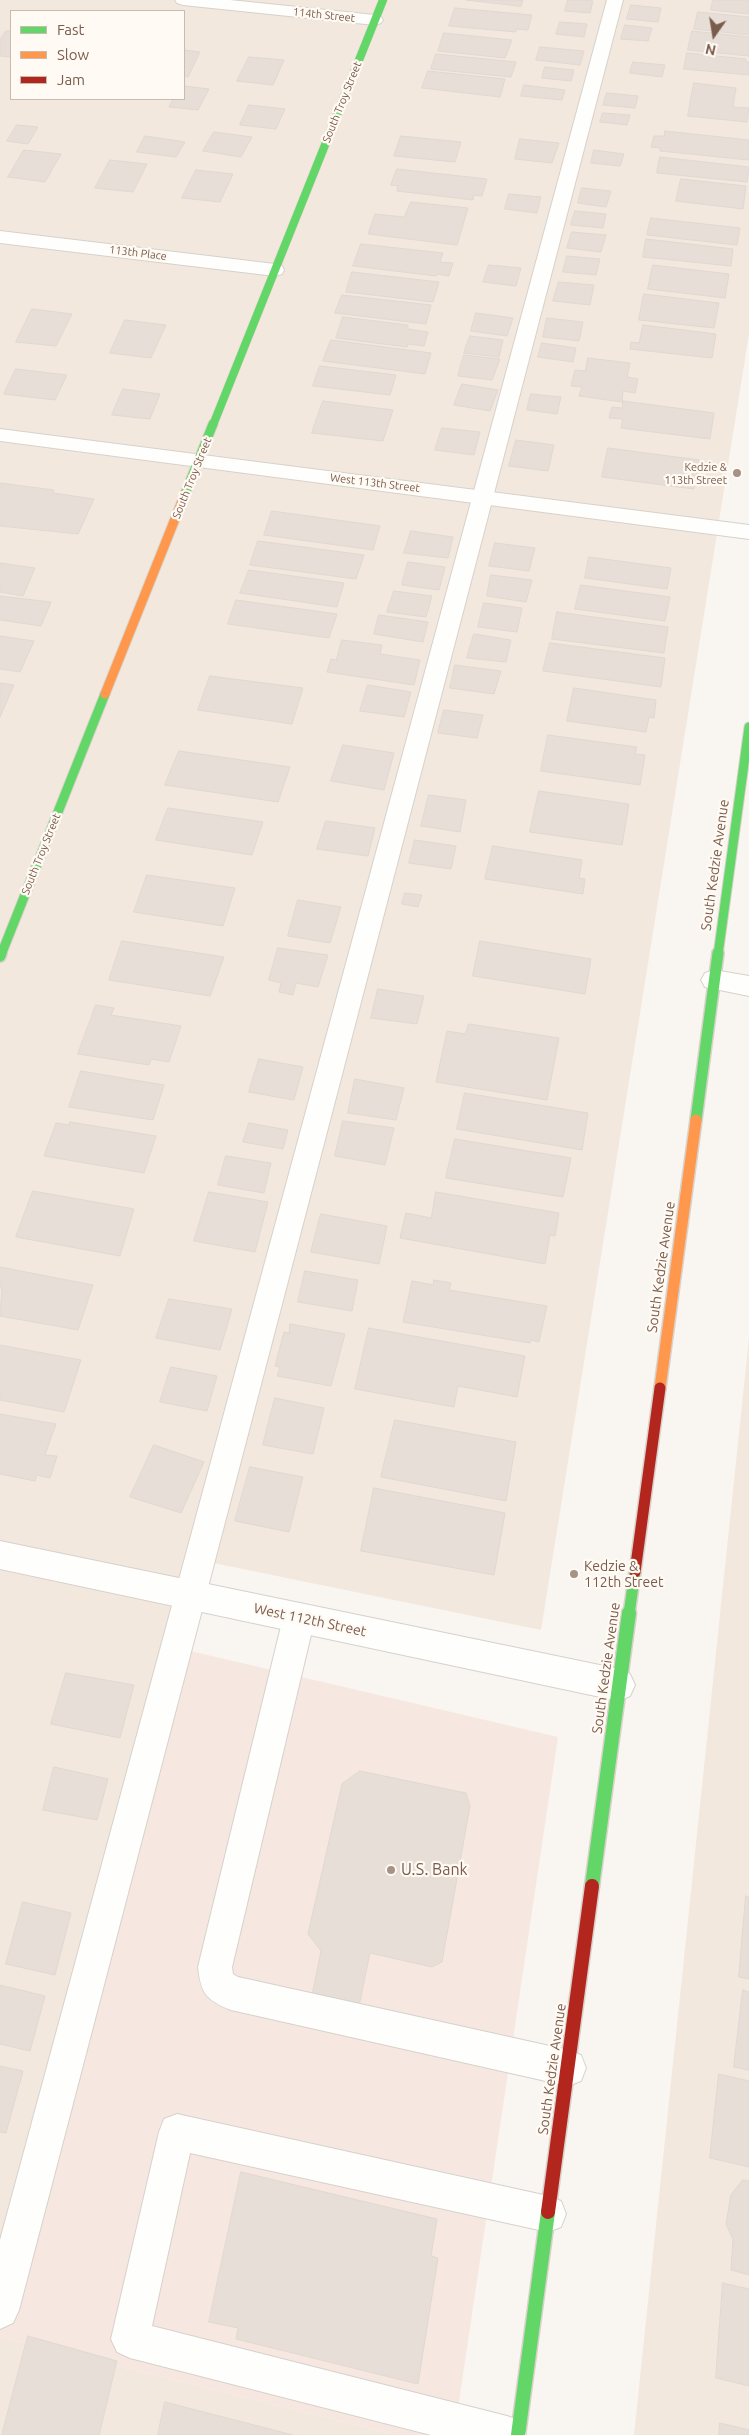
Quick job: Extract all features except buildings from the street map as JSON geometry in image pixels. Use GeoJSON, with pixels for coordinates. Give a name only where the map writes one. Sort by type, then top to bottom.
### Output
{"type":"FeatureCollection","features":[{"type":"Feature","properties":{"kind":"street","name":"114th Street"},"geometry":{"type":"LineString","coordinates":[[183,0],[375,20]]}},
{"type":"Feature","properties":{"kind":"street","name":"South Troy Street"},"geometry":{"type":"LineString","coordinates":[[0,956],[383,0]]}},
{"type":"Feature","properties":{"kind":"street"},"geometry":{"type":"LineString","coordinates":[[0,2310],[188,1595],[484,498],[615,0]]}},
{"type":"Feature","properties":{"kind":"street","name":"113th Place"},"geometry":{"type":"LineString","coordinates":[[0,237],[275,270]]}},
{"type":"Feature","properties":{"kind":"street","name":"West 113th Street"},"geometry":{"type":"LineString","coordinates":[[0,434],[749,532]]}},
{"type":"Feature","properties":{"kind":"street","name":"South Kedzie Avenue"},"geometry":{"type":"LineString","coordinates":[[518,2435],[749,727]]}},
{"type":"Feature","properties":{"kind":"street"},"geometry":{"type":"LineString","coordinates":[[714,980],[749,986]]}},
{"type":"Feature","properties":{"kind":"street","name":"West 112th Street"},"geometry":{"type":"LineString","coordinates":[[0,1555],[619,1685]]}},
{"type":"Feature","properties":{"kind":"street"},"geometry":{"type":"LineString","coordinates":[[299,1618],[215,1967],[217,1984],[231,1993],[568,2068]]}},
{"type":"Feature","properties":{"kind":"street"},"geometry":{"type":"LineString","coordinates":[[507,2435],[130,2339],[177,2132],[548,2214]]}},
{"type":"Feature","properties":{"kind":"shaded area"},"geometry":{"type":"Polygon","coordinates":[[[0,0],[749,0],[749,334],[541,1630],[194,1559],[0,2254],[0,0]]]}},
{"type":"Feature","properties":{"kind":"shaded area"},"geometry":{"type":"Polygon","coordinates":[[[749,1338],[749,2435],[634,2435],[749,1338]]]}},
{"type":"Feature","properties":{"kind":"shaded area"},"geometry":{"type":"Polygon","coordinates":[[[169,1646],[558,1737],[454,2435],[395,2435],[0,2337],[0,2254],[169,1646]]]}},
{"type":"Feature","properties":{"kind":"shaded area"},"geometry":{"type":"Polygon","coordinates":[[[0,2337],[395,2435],[0,2435],[0,2337]]]}},
{"type":"Feature","properties":{"kind":"traffic: fast"},"geometry":{"type":"LineString","coordinates":[[185,494],[383,0]]}},
{"type":"Feature","properties":{"kind":"traffic: fast"},"geometry":{"type":"LineString","coordinates":[[0,956],[105,694]]}},
{"type":"Feature","properties":{"kind":"traffic: fast"},"geometry":{"type":"LineString","coordinates":[[696,1120],[749,727]]}},
{"type":"Feature","properties":{"kind":"traffic: fast"},"geometry":{"type":"LineString","coordinates":[[592,1886],[635,1572]]}},
{"type":"Feature","properties":{"kind":"traffic: fast"},"geometry":{"type":"LineString","coordinates":[[518,2435],[548,2212]]}},
{"type":"Feature","properties":{"kind":"traffic: slow"},"geometry":{"type":"LineString","coordinates":[[105,694],[185,494]]}},
{"type":"Feature","properties":{"kind":"traffic: slow"},"geometry":{"type":"LineString","coordinates":[[660,1388],[696,1120]]}},
{"type":"Feature","properties":{"kind":"traffic: jam"},"geometry":{"type":"LineString","coordinates":[[635,1572],[660,1388]]}},
{"type":"Feature","properties":{"kind":"traffic: jam"},"geometry":{"type":"LineString","coordinates":[[548,2212],[592,1886]]}},
{"type":"Feature","properties":{"kind":"place","name":"Kedzie & 113th Street"},"geometry":{"type":"Point","coordinates":[737,473]}},
{"type":"Feature","properties":{"kind":"place","name":"Kedzie & 112th Street"},"geometry":{"type":"Point","coordinates":[574,1574]}},
{"type":"Feature","properties":{"kind":"place","name":"U.S. Bank"},"geometry":{"type":"Point","coordinates":[391,1870]}}]}
